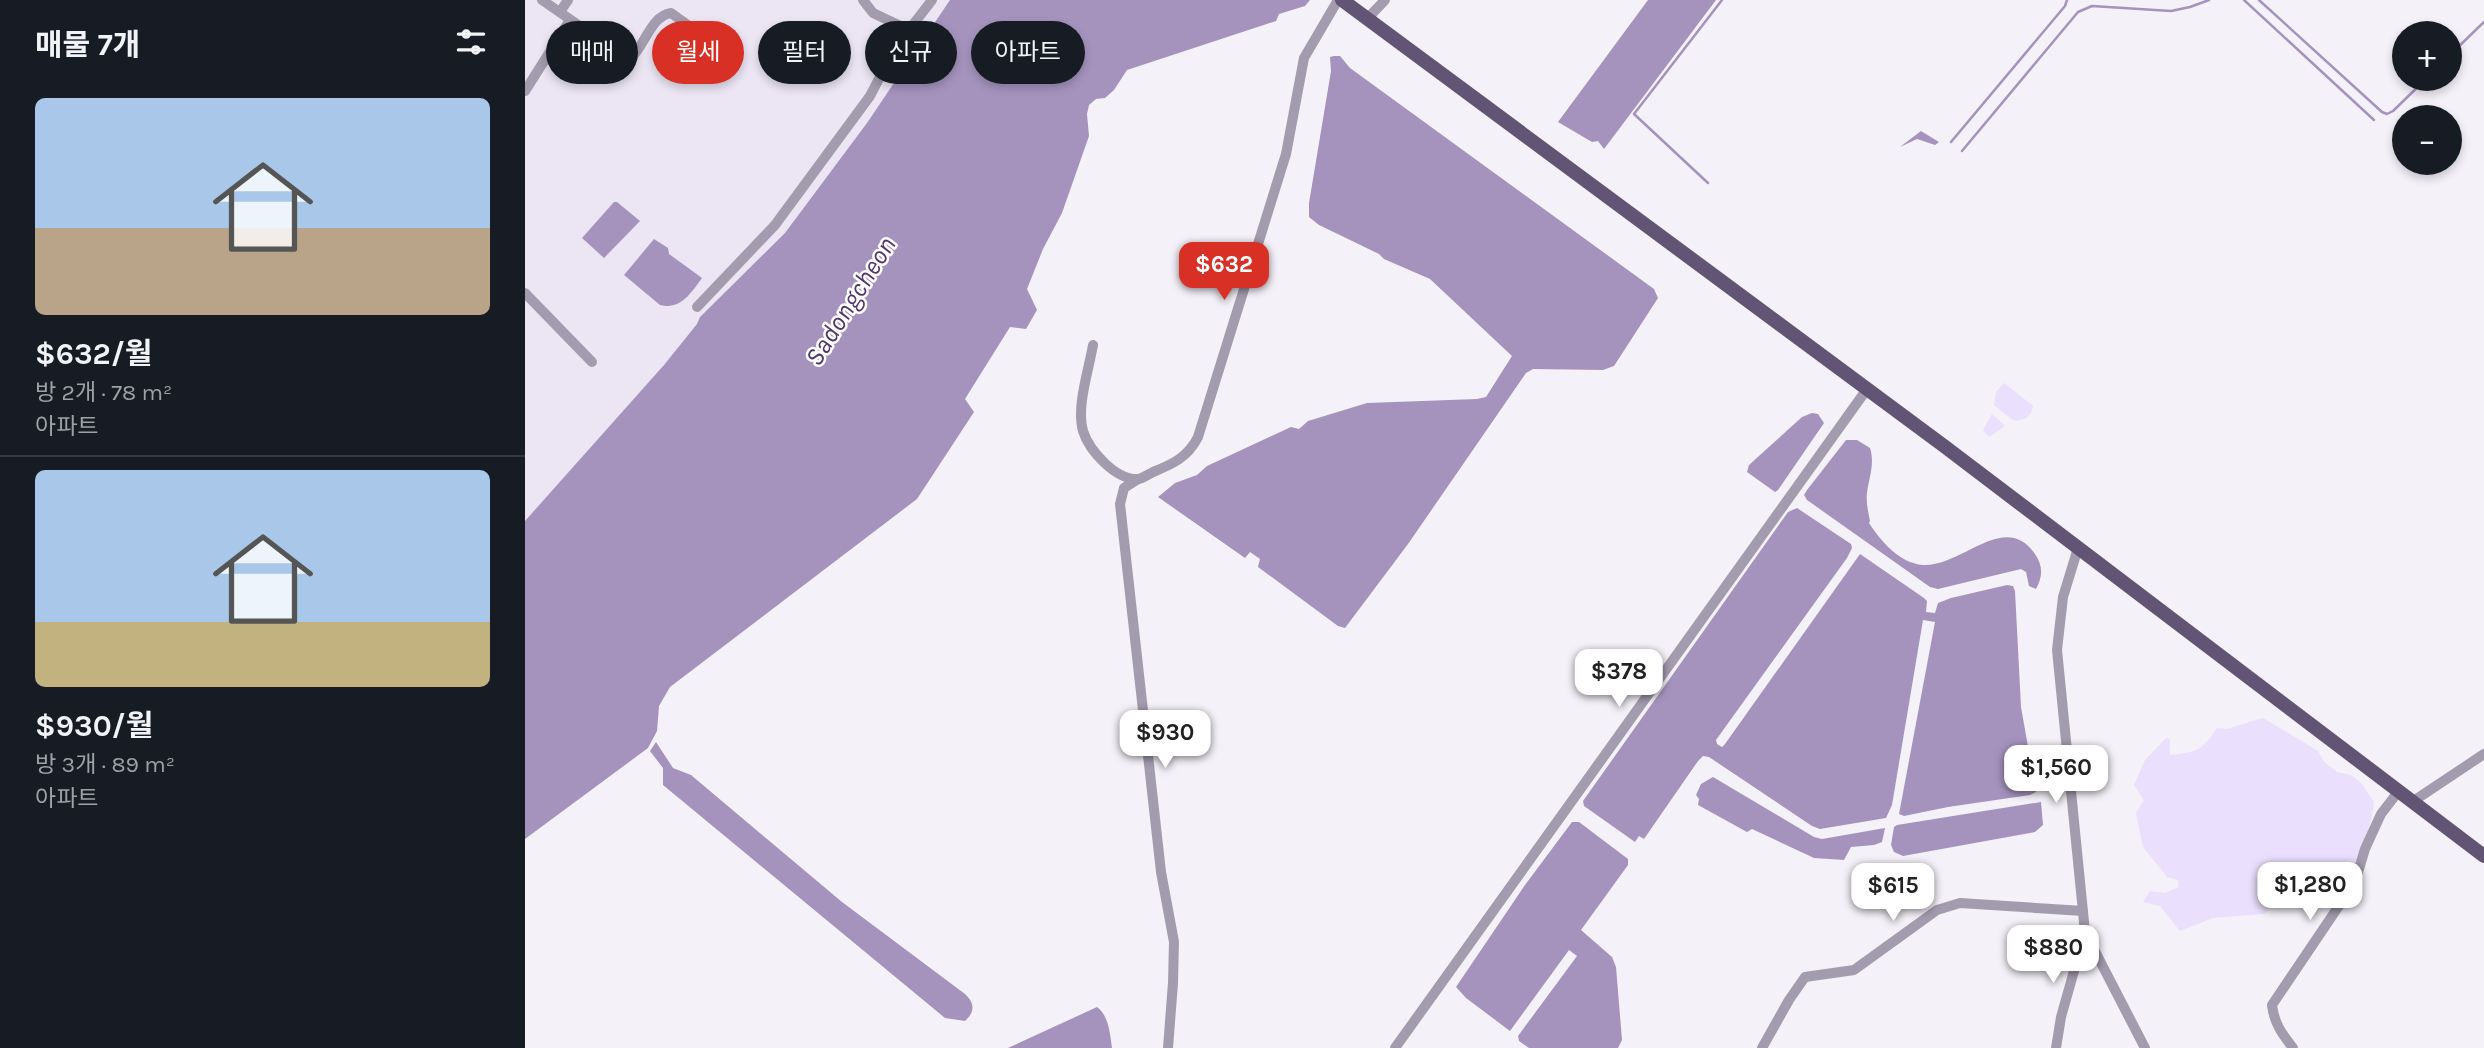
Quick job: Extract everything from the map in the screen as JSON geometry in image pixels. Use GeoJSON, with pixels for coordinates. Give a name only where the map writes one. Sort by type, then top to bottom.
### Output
{"type":"FeatureCollection","features":[{"type":"Feature","properties":{"kind":"main road"},"geometry":{"type":"LineString","coordinates":[[1340,0],[1867,389],[2484,856]]}},
{"type":"Feature","properties":{"kind":"street"},"geometry":{"type":"LineString","coordinates":[[542,0],[626,58],[631,58],[637,52],[652,28]]}},
{"type":"Feature","properties":{"kind":"street"},"geometry":{"type":"LineString","coordinates":[[560,12],[568,0]]}},
{"type":"Feature","properties":{"kind":"street"},"geometry":{"type":"LineString","coordinates":[[863,0],[873,13],[890,21]]}},
{"type":"Feature","properties":{"kind":"street"},"geometry":{"type":"LineString","coordinates":[[916,21],[932,0]]}},
{"type":"Feature","properties":{"kind":"street"},"geometry":{"type":"LineString","coordinates":[[1168,1048],[1174,942],[1161,872],[1120,504],[1124,488],[1184,457],[1198,436],[1286,154],[1304,58],[1340,0]]}},
{"type":"Feature","properties":{"kind":"street"},"geometry":{"type":"LineString","coordinates":[[1367,19],[1385,0]]}},
{"type":"Feature","properties":{"kind":"street"},"geometry":{"type":"LineString","coordinates":[[656,21],[664,14],[671,13],[682,21]]}},
{"type":"Feature","properties":{"kind":"street"},"geometry":{"type":"LineString","coordinates":[[525,91],[570,20]]}},
{"type":"Feature","properties":{"kind":"street"},"geometry":{"type":"LineString","coordinates":[[697,307],[775,225],[876,84]]}},
{"type":"Feature","properties":{"kind":"street"},"geometry":{"type":"LineString","coordinates":[[525,293],[592,362]]}},
{"type":"Feature","properties":{"kind":"street"},"geometry":{"type":"LineString","coordinates":[[1093,345],[1080,412],[1083,430],[1091,449],[1102,462],[1121,474],[1137,479]]}},
{"type":"Feature","properties":{"kind":"street"},"geometry":{"type":"LineString","coordinates":[[1395,1048],[1867,389]]}},
{"type":"Feature","properties":{"kind":"street"},"geometry":{"type":"LineString","coordinates":[[2056,1048],[2061,1017],[2085,932],[2057,650],[2063,597],[2078,548]]}},
{"type":"Feature","properties":{"kind":"street"},"geometry":{"type":"LineString","coordinates":[[2412,803],[2484,754]]}},
{"type":"Feature","properties":{"kind":"street"},"geometry":{"type":"LineString","coordinates":[[2293,1048],[2280,1033],[2273,1018],[2272,1005],[2355,882],[2365,849],[2381,814],[2398,792]]}},
{"type":"Feature","properties":{"kind":"street"},"geometry":{"type":"LineString","coordinates":[[1762,1048],[1805,977],[1854,970],[1937,910],[1960,903],[2083,911]]}},
{"type":"Feature","properties":{"kind":"street"},"geometry":{"type":"LineString","coordinates":[[2085,932],[2144,1048]]}},
{"type":"Feature","properties":{"kind":"shaded area"},"geometry":{"type":"Polygon","coordinates":[[[525,0],[993,0],[975,21],[971,21],[971,25],[957,42],[957,21],[865,21],[865,84],[920,84],[525,541],[525,0]]]}},
{"type":"Feature","properties":{"kind":"shaded area"},"geometry":{"type":"Polygon","coordinates":[[[2004,383],[2033,406],[2026,418],[2013,420],[1994,405],[1996,392],[2004,383]]]}},
{"type":"Feature","properties":{"kind":"shaded area"},"geometry":{"type":"Polygon","coordinates":[[[1992,414],[2005,426],[1989,437],[1983,430],[1992,414]]]}},
{"type":"Feature","properties":{"kind":"shaded area"},"geometry":{"type":"Polygon","coordinates":[[[2263,718],[2318,751],[2324,762],[2337,772],[2351,775],[2361,783],[2374,802],[2359,861],[2342,889],[2323,901],[2311,898],[2300,906],[2281,900],[2264,914],[2213,918],[2180,931],[2160,906],[2143,902],[2150,891],[2165,893],[2179,887],[2178,880],[2167,877],[2143,847],[2136,813],[2144,800],[2134,785],[2145,760],[2166,738],[2170,739],[2170,755],[2187,753],[2203,746],[2217,728],[2227,729],[2263,718]]]}},
{"type":"Feature","properties":{"kind":"water","name":"Sadongcheon"},"geometry":{"type":"Polygon","coordinates":[[[950,0],[1310,0],[1305,6],[1279,14],[1276,21],[1127,70],[1114,90],[1105,98],[1096,99],[1089,105],[1089,136],[1062,213],[1043,249],[1027,289],[1037,310],[1026,329],[1010,327],[965,399],[974,412],[917,499],[670,687],[659,706],[657,731],[648,748],[525,839],[525,521],[664,365],[700,317],[785,233],[893,84],[957,84],[957,21],[936,21],[950,0]]]}},
{"type":"Feature","properties":{"kind":"water"},"geometry":{"type":"Polygon","coordinates":[[[1648,0],[1716,0],[1604,149],[1598,141],[1592,142],[1558,122],[1648,0]]]}},
{"type":"Feature","properties":{"kind":"water"},"geometry":{"type":"Polygon","coordinates":[[[1340,56],[1350,68],[1654,289],[1658,298],[1614,366],[1603,370],[1533,369],[1526,373],[1408,544],[1345,628],[1338,626],[1258,567],[1260,559],[1250,552],[1245,558],[1158,497],[1175,483],[1197,475],[1207,466],[1291,427],[1299,429],[1308,421],[1367,403],[1486,397],[1512,356],[1430,279],[1384,259],[1309,217],[1331,71],[1330,57],[1340,56]]]}},
{"type":"Feature","properties":{"kind":"water"},"geometry":{"type":"Polygon","coordinates":[[[1921,131],[1939,142],[1935,145],[1917,139],[1900,147],[1921,131]]]}},
{"type":"Feature","properties":{"kind":"water"},"geometry":{"type":"Polygon","coordinates":[[[614,202],[640,221],[604,258],[582,238],[614,202]]]}},
{"type":"Feature","properties":{"kind":"water"},"geometry":{"type":"Polygon","coordinates":[[[654,239],[668,248],[669,254],[702,278],[680,303],[660,305],[624,275],[654,239]]]}},
{"type":"Feature","properties":{"kind":"water"},"geometry":{"type":"Polygon","coordinates":[[[1818,414],[1824,423],[1778,490],[1775,492],[1747,472],[1749,465],[1802,417],[1818,414]]]}},
{"type":"Feature","properties":{"kind":"water"},"geometry":{"type":"Polygon","coordinates":[[[1846,440],[1857,440],[1870,448],[1872,465],[1867,497],[1869,523],[1885,544],[1899,556],[1923,565],[1938,563],[1982,544],[2010,537],[2023,542],[2038,558],[2041,571],[2036,589],[2029,586],[2026,572],[2021,569],[1938,589],[1930,587],[1807,500],[1804,495],[1807,490],[1846,440]]]}},
{"type":"Feature","properties":{"kind":"water"},"geometry":{"type":"Polygon","coordinates":[[[1797,508],[1851,544],[1852,548],[1716,740],[1717,744],[1722,747],[1725,744],[1860,554],[1924,598],[1927,601],[1926,612],[1935,613],[1938,603],[1951,598],[2007,585],[2013,586],[2021,707],[2036,792],[1904,816],[1899,814],[1935,622],[1923,620],[1892,805],[1886,818],[1820,829],[1709,757],[1703,756],[1644,839],[1639,836],[1635,842],[1584,806],[1583,801],[1788,512],[1797,508]]]}},
{"type":"Feature","properties":{"kind":"water"},"geometry":{"type":"Polygon","coordinates":[[[656,742],[673,768],[691,775],[842,902],[965,994],[973,1008],[968,1018],[965,1021],[945,1018],[663,785],[663,768],[650,751],[656,742]]]}},
{"type":"Feature","properties":{"kind":"water"},"geometry":{"type":"Polygon","coordinates":[[[1713,777],[1814,837],[1822,839],[1885,828],[1882,842],[1851,847],[1844,860],[1814,858],[1752,829],[1747,832],[1698,805],[1699,799],[1696,795],[1701,784],[1713,777]]]}},
{"type":"Feature","properties":{"kind":"water"},"geometry":{"type":"Polygon","coordinates":[[[2041,802],[2043,825],[2035,832],[1903,856],[1894,852],[1891,845],[1894,827],[1897,825],[2041,802]]]}},
{"type":"Feature","properties":{"kind":"water"},"geometry":{"type":"Polygon","coordinates":[[[1572,822],[1579,822],[1628,859],[1628,865],[1581,930],[1612,957],[1616,967],[1622,1040],[1618,1048],[1529,1048],[1519,1041],[1518,1036],[1577,956],[1569,950],[1510,1031],[1466,998],[1456,987],[1525,885],[1572,822]]]}},
{"type":"Feature","properties":{"kind":"water"},"geometry":{"type":"Polygon","coordinates":[[[1097,1007],[1106,1020],[1112,1048],[1008,1048],[1097,1007]]]}},
{"type":"Feature","properties":{"kind":"waterway"},"geometry":{"type":"LineString","coordinates":[[1708,183],[1634,114],[1722,0]]}},
{"type":"Feature","properties":{"kind":"waterway"},"geometry":{"type":"LineString","coordinates":[[1951,142],[2065,6],[2067,0]]}},
{"type":"Feature","properties":{"kind":"waterway"},"geometry":{"type":"LineString","coordinates":[[1962,151],[2078,12],[2092,6],[2171,11],[2209,0]]}},
{"type":"Feature","properties":{"kind":"waterway"},"geometry":{"type":"LineString","coordinates":[[2244,0],[2374,120]]}},
{"type":"Feature","properties":{"kind":"waterway"},"geometry":{"type":"LineString","coordinates":[[2259,0],[2382,112],[2387,114],[2393,111],[2414,91]]}},
{"type":"Feature","properties":{"kind":"waterway"},"geometry":{"type":"LineString","coordinates":[[2462,43],[2484,22]]}}]}
